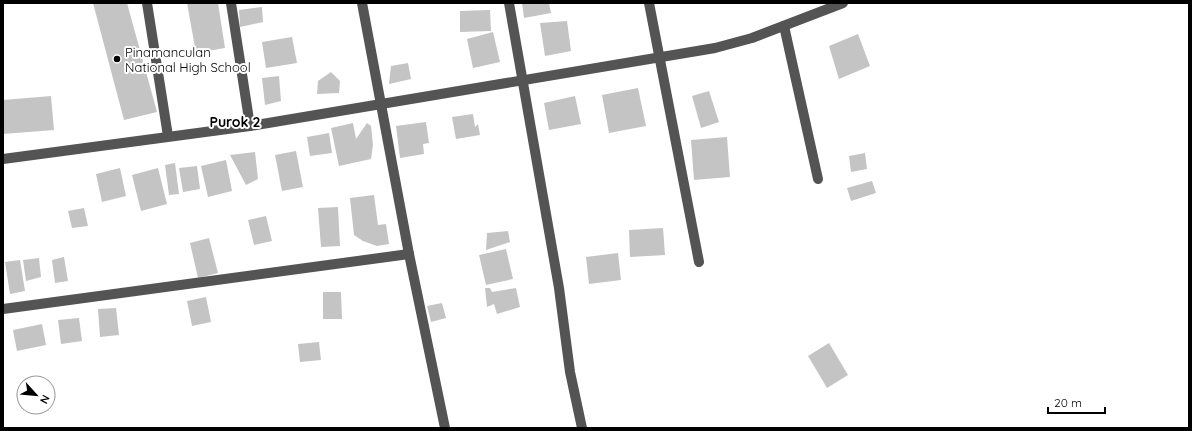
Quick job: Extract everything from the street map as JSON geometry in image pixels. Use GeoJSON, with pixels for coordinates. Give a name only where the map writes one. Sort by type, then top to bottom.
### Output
{"type":"FeatureCollection","features":[{"type":"Feature","properties":{"kind":"street"},"geometry":{"type":"LineString","coordinates":[[147,3],[168,136]]}},
{"type":"Feature","properties":{"kind":"street"},"geometry":{"type":"LineString","coordinates":[[231,3],[250,126]]}},
{"type":"Feature","properties":{"kind":"street"},"geometry":{"type":"LineString","coordinates":[[362,3],[409,254],[445,428]]}},
{"type":"Feature","properties":{"kind":"street"},"geometry":{"type":"LineString","coordinates":[[509,3],[559,288],[570,372],[582,428]]}},
{"type":"Feature","properties":{"kind":"street"},"geometry":{"type":"LineString","coordinates":[[649,3],[699,262]]}},
{"type":"Feature","properties":{"kind":"street"},"geometry":{"type":"LineString","coordinates":[[3,159],[250,126],[659,56],[715,48],[752,38],[843,3]]}},
{"type":"Feature","properties":{"kind":"street"},"geometry":{"type":"LineString","coordinates":[[784,26],[818,179]]}},
{"type":"Feature","properties":{"kind":"street"},"geometry":{"type":"LineString","coordinates":[[3,309],[409,254]]}},
{"type":"Feature","properties":{"kind":"building"},"geometry":{"type":"Polygon","coordinates":[[[93,3],[127,3],[157,112],[124,120],[93,3]]]}},
{"type":"Feature","properties":{"kind":"building"},"geometry":{"type":"Polygon","coordinates":[[[187,3],[218,3],[225,48],[196,53],[187,3]]]}},
{"type":"Feature","properties":{"kind":"building"},"geometry":{"type":"Polygon","coordinates":[[[522,3],[549,3],[551,13],[524,18],[522,3]]]}},
{"type":"Feature","properties":{"kind":"building"},"geometry":{"type":"Polygon","coordinates":[[[262,7],[263,22],[240,27],[239,10],[262,7]]]}},
{"type":"Feature","properties":{"kind":"building"},"geometry":{"type":"Polygon","coordinates":[[[490,10],[491,31],[460,32],[460,11],[490,10]]]}},
{"type":"Feature","properties":{"kind":"building"},"geometry":{"type":"Polygon","coordinates":[[[567,21],[571,51],[545,56],[540,23],[567,21]]]}},
{"type":"Feature","properties":{"kind":"building"},"geometry":{"type":"Polygon","coordinates":[[[493,32],[500,62],[473,68],[467,39],[493,32]]]}},
{"type":"Feature","properties":{"kind":"building"},"geometry":{"type":"Polygon","coordinates":[[[858,34],[870,66],[839,79],[829,46],[858,34]]]}},
{"type":"Feature","properties":{"kind":"building"},"geometry":{"type":"Polygon","coordinates":[[[292,37],[297,63],[266,68],[262,42],[292,37]]]}},
{"type":"Feature","properties":{"kind":"building"},"geometry":{"type":"Polygon","coordinates":[[[408,63],[411,79],[389,84],[391,66],[408,63]]]}},
{"type":"Feature","properties":{"kind":"building"},"geometry":{"type":"Polygon","coordinates":[[[331,72],[340,81],[339,93],[317,94],[318,81],[331,72]]]}},
{"type":"Feature","properties":{"kind":"building"},"geometry":{"type":"Polygon","coordinates":[[[279,76],[281,101],[265,105],[262,78],[279,76]]]}},
{"type":"Feature","properties":{"kind":"building"},"geometry":{"type":"Polygon","coordinates":[[[638,88],[646,126],[609,133],[602,95],[638,88]]]}},
{"type":"Feature","properties":{"kind":"building"},"geometry":{"type":"Polygon","coordinates":[[[709,91],[719,122],[701,128],[692,96],[709,91]]]}},
{"type":"Feature","properties":{"kind":"building"},"geometry":{"type":"Polygon","coordinates":[[[51,96],[54,130],[3,134],[3,100],[51,96]]]}},
{"type":"Feature","properties":{"kind":"building"},"geometry":{"type":"Polygon","coordinates":[[[575,96],[581,124],[549,130],[544,103],[575,96]]]}},
{"type":"Feature","properties":{"kind":"building"},"geometry":{"type":"Polygon","coordinates":[[[473,114],[475,127],[478,124],[480,135],[456,139],[452,117],[473,114]]]}},
{"type":"Feature","properties":{"kind":"building"},"geometry":{"type":"Polygon","coordinates":[[[426,122],[429,143],[423,144],[424,154],[400,158],[396,126],[426,122]]]}},
{"type":"Feature","properties":{"kind":"building"},"geometry":{"type":"Polygon","coordinates":[[[353,123],[356,139],[367,123],[371,126],[373,145],[371,159],[339,166],[331,128],[353,123]]]}},
{"type":"Feature","properties":{"kind":"building"},"geometry":{"type":"Polygon","coordinates":[[[329,133],[332,153],[310,156],[307,137],[329,133]]]}},
{"type":"Feature","properties":{"kind":"building"},"geometry":{"type":"Polygon","coordinates":[[[727,137],[730,177],[694,180],[691,140],[727,137]]]}},
{"type":"Feature","properties":{"kind":"building"},"geometry":{"type":"Polygon","coordinates":[[[296,151],[303,187],[282,191],[275,155],[296,151]]]}},
{"type":"Feature","properties":{"kind":"building"},"geometry":{"type":"Polygon","coordinates":[[[255,152],[258,179],[246,185],[230,155],[255,152]]]}},
{"type":"Feature","properties":{"kind":"building"},"geometry":{"type":"Polygon","coordinates":[[[865,153],[867,169],[851,172],[849,156],[865,153]]]}},
{"type":"Feature","properties":{"kind":"building"},"geometry":{"type":"Polygon","coordinates":[[[226,160],[232,191],[208,197],[201,166],[226,160]]]}},
{"type":"Feature","properties":{"kind":"building"},"geometry":{"type":"Polygon","coordinates":[[[175,163],[179,194],[169,195],[165,165],[175,163]]]}},
{"type":"Feature","properties":{"kind":"building"},"geometry":{"type":"Polygon","coordinates":[[[197,166],[200,189],[183,192],[179,168],[197,166]]]}},
{"type":"Feature","properties":{"kind":"building"},"geometry":{"type":"Polygon","coordinates":[[[120,168],[126,196],[102,202],[96,174],[120,168]]]}},
{"type":"Feature","properties":{"kind":"building"},"geometry":{"type":"Polygon","coordinates":[[[158,168],[167,204],[141,211],[132,175],[158,168]]]}},
{"type":"Feature","properties":{"kind":"building"},"geometry":{"type":"Polygon","coordinates":[[[872,181],[876,193],[851,201],[847,188],[872,181]]]}},
{"type":"Feature","properties":{"kind":"building"},"geometry":{"type":"Polygon","coordinates":[[[374,195],[378,225],[386,224],[389,244],[377,246],[363,241],[354,235],[350,198],[374,195]]]}},
{"type":"Feature","properties":{"kind":"building"},"geometry":{"type":"Polygon","coordinates":[[[338,207],[340,246],[321,247],[318,208],[338,207]]]}},
{"type":"Feature","properties":{"kind":"building"},"geometry":{"type":"Polygon","coordinates":[[[84,208],[88,226],[72,228],[68,211],[84,208]]]}},
{"type":"Feature","properties":{"kind":"building"},"geometry":{"type":"Polygon","coordinates":[[[266,216],[272,241],[254,245],[248,220],[266,216]]]}},
{"type":"Feature","properties":{"kind":"building"},"geometry":{"type":"Polygon","coordinates":[[[663,228],[665,255],[630,257],[629,230],[663,228]]]}},
{"type":"Feature","properties":{"kind":"building"},"geometry":{"type":"Polygon","coordinates":[[[508,231],[510,242],[486,250],[487,233],[508,231]]]}},
{"type":"Feature","properties":{"kind":"building"},"geometry":{"type":"Polygon","coordinates":[[[209,238],[218,273],[198,278],[190,243],[209,238]]]}},
{"type":"Feature","properties":{"kind":"building"},"geometry":{"type":"Polygon","coordinates":[[[506,249],[513,279],[486,285],[479,255],[506,249]]]}},
{"type":"Feature","properties":{"kind":"building"},"geometry":{"type":"Polygon","coordinates":[[[618,253],[621,280],[589,284],[586,257],[618,253]]]}},
{"type":"Feature","properties":{"kind":"building"},"geometry":{"type":"Polygon","coordinates":[[[64,257],[68,281],[55,283],[52,260],[64,257]]]}},
{"type":"Feature","properties":{"kind":"building"},"geometry":{"type":"Polygon","coordinates":[[[39,258],[41,277],[26,281],[23,260],[39,258]]]}},
{"type":"Feature","properties":{"kind":"building"},"geometry":{"type":"Polygon","coordinates":[[[20,260],[25,291],[10,294],[5,262],[20,260]]]}},
{"type":"Feature","properties":{"kind":"building"},"geometry":{"type":"Polygon","coordinates":[[[485,288],[490,288],[492,292],[516,288],[520,307],[497,314],[494,304],[487,307],[485,288]]]}},
{"type":"Feature","properties":{"kind":"building"},"geometry":{"type":"Polygon","coordinates":[[[323,292],[341,292],[342,319],[323,319],[323,292]]]}},
{"type":"Feature","properties":{"kind":"building"},"geometry":{"type":"Polygon","coordinates":[[[206,297],[211,322],[192,326],[187,301],[206,297]]]}},
{"type":"Feature","properties":{"kind":"building"},"geometry":{"type":"Polygon","coordinates":[[[442,303],[446,318],[431,322],[427,306],[442,303]]]}},
{"type":"Feature","properties":{"kind":"building"},"geometry":{"type":"Polygon","coordinates":[[[116,308],[119,335],[100,337],[98,309],[116,308]]]}},
{"type":"Feature","properties":{"kind":"building"},"geometry":{"type":"Polygon","coordinates":[[[79,318],[82,341],[61,344],[58,320],[79,318]]]}},
{"type":"Feature","properties":{"kind":"building"},"geometry":{"type":"Polygon","coordinates":[[[42,324],[46,345],[17,351],[13,330],[42,324]]]}},
{"type":"Feature","properties":{"kind":"building"},"geometry":{"type":"Polygon","coordinates":[[[319,342],[321,360],[300,362],[298,344],[319,342]]]}},
{"type":"Feature","properties":{"kind":"building"},"geometry":{"type":"Polygon","coordinates":[[[829,343],[848,375],[827,388],[808,356],[829,343]]]}},
{"type":"Feature","properties":{"kind":"place","name":"Pinamanculan National High School"},"geometry":{"type":"Point","coordinates":[117,59]}},
{"type":"Feature","properties":{"kind":"district","name":"Purok 2"},"geometry":{"type":"Point","coordinates":[235,122]}}]}
